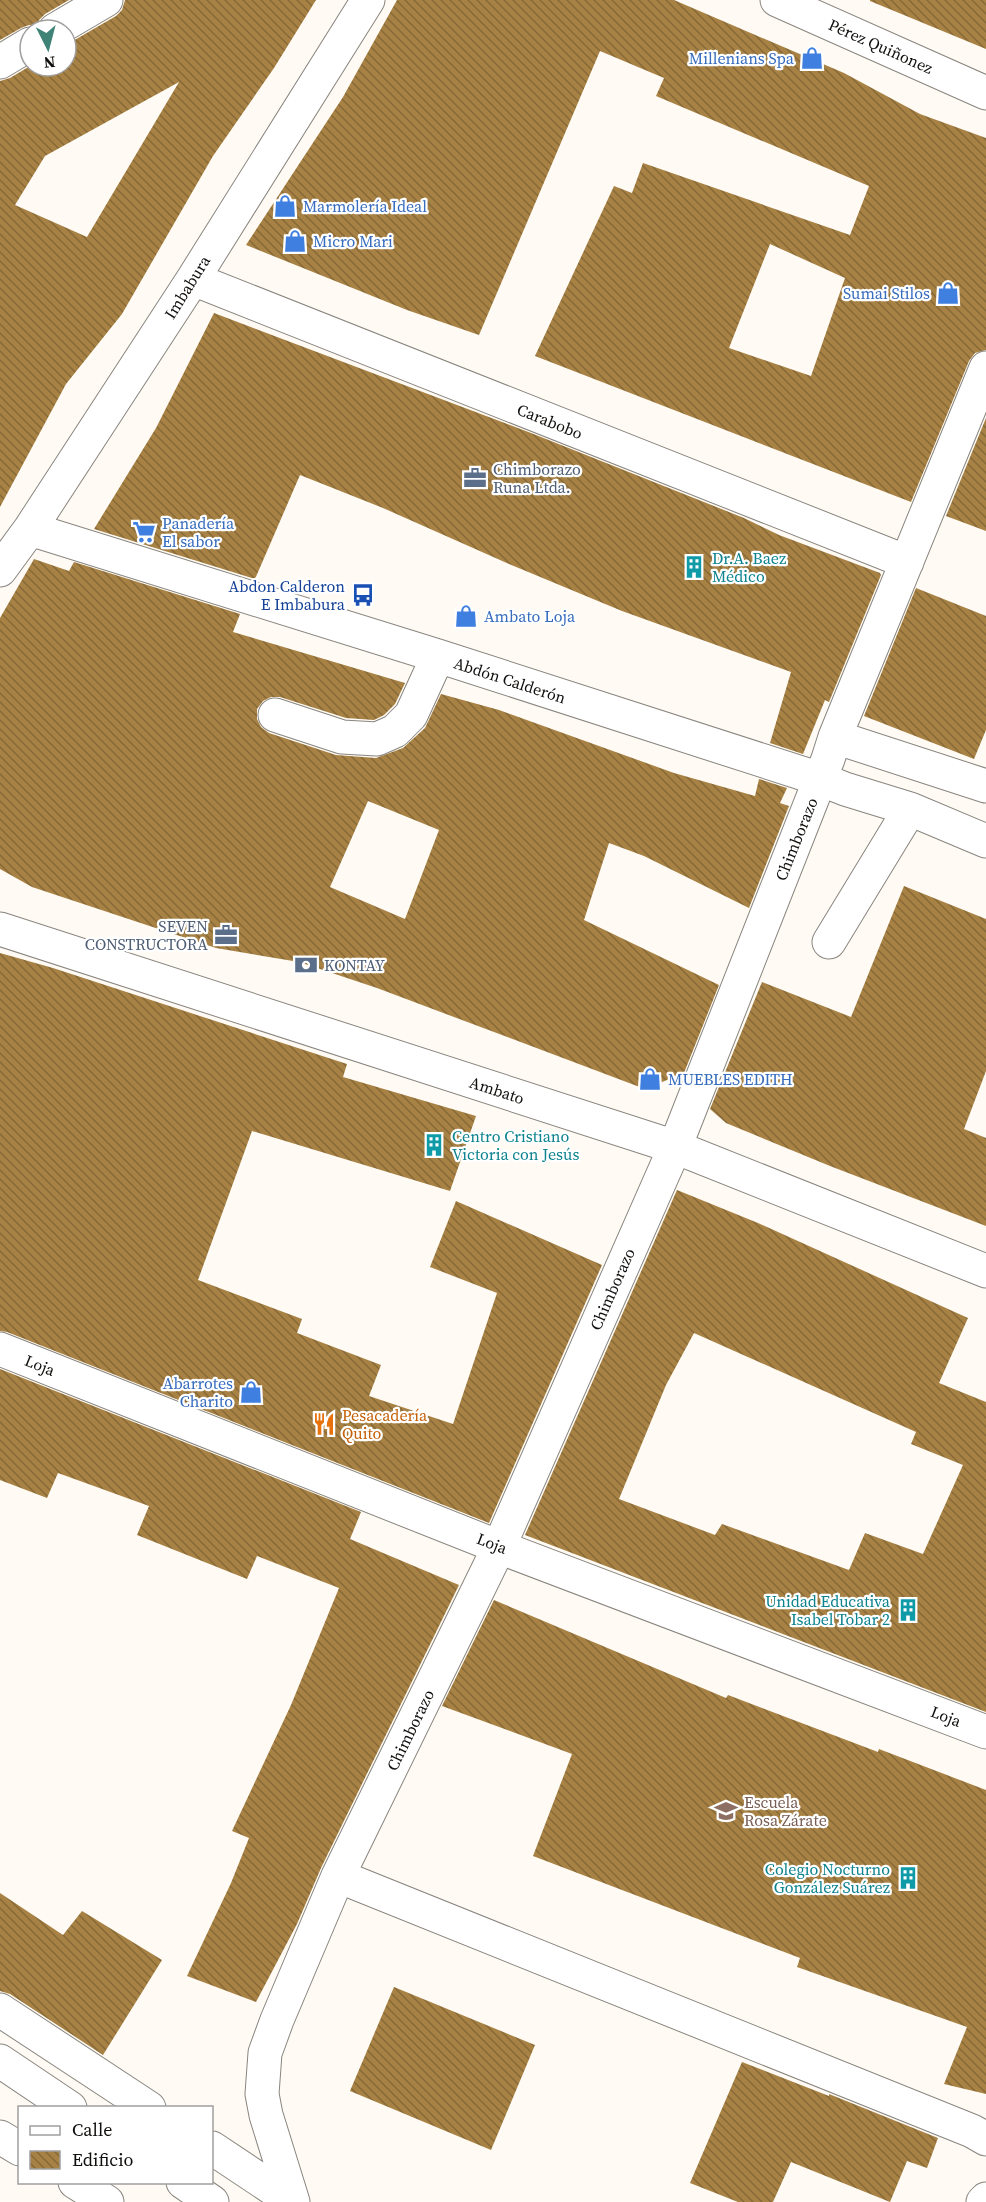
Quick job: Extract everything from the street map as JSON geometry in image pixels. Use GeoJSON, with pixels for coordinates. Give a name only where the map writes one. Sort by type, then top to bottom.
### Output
{"type":"FeatureCollection","features":[{"type":"Feature","properties":{"kind":"street"},"geometry":{"type":"LineString","coordinates":[[75,18],[106,0]]}},
{"type":"Feature","properties":{"kind":"street","name":"Imbabura"},"geometry":{"type":"LineString","coordinates":[[0,570],[30,529],[193,279],[368,0]]}},
{"type":"Feature","properties":{"kind":"street","name":"Pérez Quiñonez"},"geometry":{"type":"LineString","coordinates":[[777,0],[986,93]]}},
{"type":"Feature","properties":{"kind":"street"},"geometry":{"type":"LineString","coordinates":[[0,62],[18,51]]}},
{"type":"Feature","properties":{"kind":"street","name":"Carabobo"},"geometry":{"type":"LineString","coordinates":[[193,279],[907,562]]}},
{"type":"Feature","properties":{"kind":"street","name":"Chimborazo"},"geometry":{"type":"LineString","coordinates":[[293,2202],[266,2115],[262,2094],[265,2053],[293,1979],[338,1876],[500,1547],[675,1147],[835,736],[986,368]]}},
{"type":"Feature","properties":{"kind":"street","name":"Abdón Calderón"},"geometry":{"type":"LineString","coordinates":[[30,529],[438,656],[820,779],[910,809],[986,841]]}},
{"type":"Feature","properties":{"kind":"street"},"geometry":{"type":"LineString","coordinates":[[275,715],[342,737],[377,739],[395,731],[411,715],[438,656]]}},
{"type":"Feature","properties":{"kind":"street"},"geometry":{"type":"LineString","coordinates":[[835,736],[986,786]]}},
{"type":"Feature","properties":{"kind":"street"},"geometry":{"type":"LineString","coordinates":[[829,942],[910,809]]}},
{"type":"Feature","properties":{"kind":"street","name":"Ambato"},"geometry":{"type":"LineString","coordinates":[[0,929],[675,1147],[986,1271]]}},
{"type":"Feature","properties":{"kind":"street","name":"Loja"},"geometry":{"type":"LineString","coordinates":[[0,1349],[500,1547],[986,1732]]}},
{"type":"Feature","properties":{"kind":"street"},"geometry":{"type":"LineString","coordinates":[[338,1876],[950,2122],[986,2139]]}},
{"type":"Feature","properties":{"kind":"street"},"geometry":{"type":"LineString","coordinates":[[0,2010],[146,2106]]}},
{"type":"Feature","properties":{"kind":"street"},"geometry":{"type":"LineString","coordinates":[[0,2061],[67,2106]]}},
{"type":"Feature","properties":{"kind":"street"},"geometry":{"type":"LineString","coordinates":[[0,2137],[18,2148]]}},
{"type":"Feature","properties":{"kind":"street"},"geometry":{"type":"LineString","coordinates":[[213,2149],[293,2202]]}},
{"type":"Feature","properties":{"kind":"street"},"geometry":{"type":"LineString","coordinates":[[78,2184],[107,2202]]}},
{"type":"Feature","properties":{"kind":"street"},"geometry":{"type":"LineString","coordinates":[[186,2184],[212,2202]]}},
{"type":"Feature","properties":{"kind":"building"},"geometry":{"type":"Polygon","coordinates":[[[0,0],[69,0],[41,18],[18,18],[18,30],[0,40],[0,0]]]}},
{"type":"Feature","properties":{"kind":"building"},"geometry":{"type":"Polygon","coordinates":[[[125,0],[316,0],[274,68],[213,156],[122,314],[66,384],[0,507],[0,81],[18,73],[18,78],[78,78],[78,38],[116,16],[122,10],[125,0]],[[179,82],[45,156],[15,205],[87,237],[179,82]]]}},
{"type":"Feature","properties":{"kind":"building"},"geometry":{"type":"Polygon","coordinates":[[[397,0],[674,0],[844,73],[920,114],[986,138],[986,350],[975,353],[969,361],[911,502],[535,356],[614,186],[632,193],[643,163],[850,235],[869,186],[656,96],[664,78],[600,51],[479,335],[407,310],[246,245],[343,97],[397,0]],[[770,244],[729,348],[811,376],[845,278],[770,244]]]}},
{"type":"Feature","properties":{"kind":"building"},"geometry":{"type":"Polygon","coordinates":[[[986,0],[986,49],[870,1],[986,0]]]}},
{"type":"Feature","properties":{"kind":"building"},"geometry":{"type":"Polygon","coordinates":[[[214,313],[531,433],[744,518],[779,535],[880,573],[829,702],[825,700],[803,754],[770,743],[791,672],[622,611],[383,508],[300,475],[255,579],[94,529],[156,428],[214,313]]]}},
{"type":"Feature","properties":{"kind":"building"},"geometry":{"type":"Polygon","coordinates":[[[986,418],[986,531],[946,516],[986,418]]]}},
{"type":"Feature","properties":{"kind":"building"},"geometry":{"type":"Polygon","coordinates":[[[34,559],[69,571],[74,562],[240,614],[233,632],[405,683],[395,704],[384,715],[374,720],[346,718],[280,697],[271,697],[263,701],[257,709],[257,719],[261,727],[269,733],[336,755],[376,758],[403,748],[425,728],[441,694],[499,710],[674,773],[755,796],[759,779],[787,788],[780,803],[789,806],[749,908],[644,856],[609,843],[584,920],[719,985],[684,1073],[645,1089],[377,988],[299,962],[216,948],[32,887],[0,869],[0,618],[34,559]],[[368,801],[330,887],[405,919],[439,830],[368,801]]]}},
{"type":"Feature","properties":{"kind":"building"},"geometry":{"type":"Polygon","coordinates":[[[916,588],[986,616],[986,730],[974,759],[864,716],[916,588]]]}},
{"type":"Feature","properties":{"kind":"building"},"geometry":{"type":"Polygon","coordinates":[[[904,886],[986,919],[986,1071],[964,1129],[986,1138],[986,1226],[726,1123],[710,1109],[762,982],[851,1017],[904,886]]]}},
{"type":"Feature","properties":{"kind":"building"},"geometry":{"type":"Polygon","coordinates":[[[0,953],[53,968],[347,1064],[343,1077],[476,1116],[450,1191],[252,1131],[198,1280],[302,1319],[297,1333],[381,1365],[369,1396],[453,1424],[497,1293],[430,1267],[456,1201],[602,1265],[489,1523],[0,1331],[0,953]]]}},
{"type":"Feature","properties":{"kind":"building"},"geometry":{"type":"Polygon","coordinates":[[[677,1190],[758,1223],[968,1318],[939,1383],[986,1402],[986,1712],[525,1535],[677,1190]],[[694,1333],[666,1385],[619,1499],[715,1535],[722,1524],[849,1570],[865,1533],[923,1554],[963,1465],[911,1444],[916,1432],[694,1333]]]}},
{"type":"Feature","properties":{"kind":"building"},"geometry":{"type":"Polygon","coordinates":[[[0,1369],[361,1512],[350,1539],[459,1585],[321,1868],[297,1924],[256,2002],[187,1976],[231,1883],[249,1838],[232,1831],[291,1705],[339,1588],[257,1556],[247,1579],[137,1535],[149,1506],[58,1473],[47,1498],[0,1480],[0,1369]]]}},
{"type":"Feature","properties":{"kind":"building"},"geometry":{"type":"Polygon","coordinates":[[[494,1600],[726,1698],[728,1695],[986,1790],[986,2094],[944,2084],[967,2027],[797,1967],[800,1958],[533,1856],[572,1754],[442,1706],[494,1600]]]}},
{"type":"Feature","properties":{"kind":"building"},"geometry":{"type":"Polygon","coordinates":[[[0,1893],[63,1935],[82,1911],[162,1960],[103,2055],[10,1994],[0,1991],[0,1893]]]}},
{"type":"Feature","properties":{"kind":"building"},"geometry":{"type":"Polygon","coordinates":[[[394,1987],[535,2045],[491,2150],[350,2091],[394,1987]]]}},
{"type":"Feature","properties":{"kind":"building"},"geometry":{"type":"Polygon","coordinates":[[[742,2062],[938,2138],[927,2168],[907,2161],[890,2202],[791,2162],[773,2202],[738,2202],[690,2183],[742,2062]]]}},
{"type":"Feature","properties":{"kind":"place","name":"Millenians Spa"},"geometry":{"type":"Point","coordinates":[812,58]}},
{"type":"Feature","properties":{"kind":"place","name":"Marmolería Ideal"},"geometry":{"type":"Point","coordinates":[285,206]}},
{"type":"Feature","properties":{"kind":"place","name":"Micro Mari"},"geometry":{"type":"Point","coordinates":[295,241]}},
{"type":"Feature","properties":{"kind":"place","name":"Sumai Stilos"},"geometry":{"type":"Point","coordinates":[948,293]}},
{"type":"Feature","properties":{"kind":"place","name":"Chimborazo Runa Ltda."},"geometry":{"type":"Point","coordinates":[475,478]}},
{"type":"Feature","properties":{"kind":"place","name":"Panadería El sabor"},"geometry":{"type":"Point","coordinates":[144,532]}},
{"type":"Feature","properties":{"kind":"place","name":"Dr.A. Baez Médico"},"geometry":{"type":"Point","coordinates":[694,567]}},
{"type":"Feature","properties":{"kind":"place","name":"Abdon Calderon E Imbabura"},"geometry":{"type":"Point","coordinates":[363,595]}},
{"type":"Feature","properties":{"kind":"place","name":"Ambato Loja"},"geometry":{"type":"Point","coordinates":[466,616]}},
{"type":"Feature","properties":{"kind":"place","name":"SEVEN CONSTRUCTORA"},"geometry":{"type":"Point","coordinates":[226,935]}},
{"type":"Feature","properties":{"kind":"place","name":"KONTAY"},"geometry":{"type":"Point","coordinates":[306,965]}},
{"type":"Feature","properties":{"kind":"place","name":"MUEBLES EDITH"},"geometry":{"type":"Point","coordinates":[650,1079]}},
{"type":"Feature","properties":{"kind":"place","name":"Centro Cristiano Victoria con Jesús"},"geometry":{"type":"Point","coordinates":[434,1145]}},
{"type":"Feature","properties":{"kind":"place","name":"Abarrotes Charito"},"geometry":{"type":"Point","coordinates":[251,1392]}},
{"type":"Feature","properties":{"kind":"place","name":"Pesacadería Quito"},"geometry":{"type":"Point","coordinates":[324,1424]}},
{"type":"Feature","properties":{"kind":"place","name":"Unidad Educativa Isabel Tobar 2"},"geometry":{"type":"Point","coordinates":[908,1610]}},
{"type":"Feature","properties":{"kind":"place","name":"Escuela Rosa Zárate"},"geometry":{"type":"Point","coordinates":[726,1811]}},
{"type":"Feature","properties":{"kind":"place","name":"Colegio Nocturno González Suárez"},"geometry":{"type":"Point","coordinates":[908,1878]}}]}
